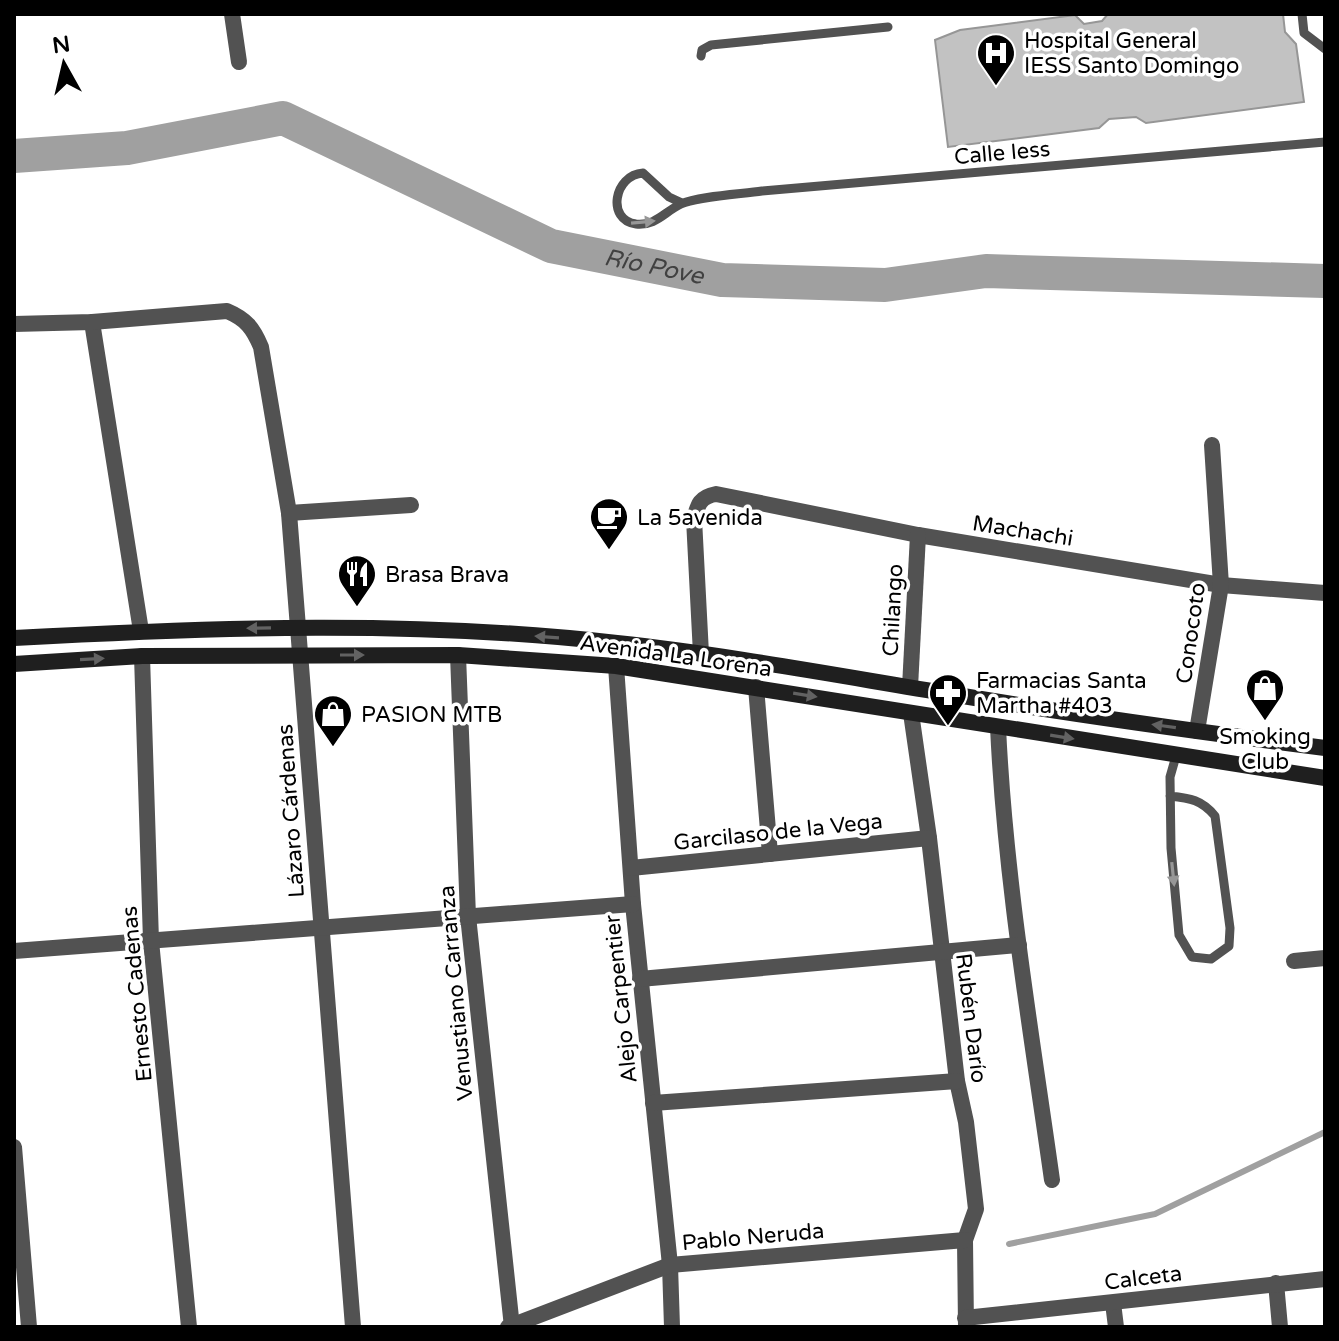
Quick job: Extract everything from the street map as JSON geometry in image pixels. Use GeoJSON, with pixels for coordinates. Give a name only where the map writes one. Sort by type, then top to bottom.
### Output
{"type":"FeatureCollection","features":[{"type":"Feature","properties":{"kind":"main road","name":"Avenida La Lorena"},"geometry":{"type":"LineString","coordinates":[[14,638],[141,631],[300,628],[444,629],[615,642],[1325,748]]}},
{"type":"Feature","properties":{"kind":"main road","name":"Avenida La Lorena"},"geometry":{"type":"LineString","coordinates":[[14,664],[142,656],[301,654],[458,655],[616,666],[1325,778]]}},
{"type":"Feature","properties":{"kind":"street"},"geometry":{"type":"LineString","coordinates":[[232,14],[239,62]]}},
{"type":"Feature","properties":{"kind":"street","name":"Lázaro Cárdenas"},"geometry":{"type":"LineString","coordinates":[[92,322],[227,311],[244,318],[261,347],[289,513],[300,628],[320,929],[353,1327]]}},
{"type":"Feature","properties":{"kind":"street"},"geometry":{"type":"LineString","coordinates":[[14,324],[92,322],[141,631]]}},
{"type":"Feature","properties":{"kind":"street","name":"Conocoto"},"geometry":{"type":"LineString","coordinates":[[1197,731],[1221,585],[1212,445]]}},
{"type":"Feature","properties":{"kind":"street","name":"Machachi"},"geometry":{"type":"LineString","coordinates":[[701,654],[694,519],[698,503],[705,496],[716,494],[918,535],[1221,585],[1325,593]]}},
{"type":"Feature","properties":{"kind":"street"},"geometry":{"type":"LineString","coordinates":[[289,513],[411,505]]}},
{"type":"Feature","properties":{"kind":"street","name":"Chilango"},"geometry":{"type":"LineString","coordinates":[[910,687],[918,535]]}},
{"type":"Feature","properties":{"kind":"street","name":"Venustiano Carranza"},"geometry":{"type":"LineString","coordinates":[[458,655],[468,916],[510,1326]]}},
{"type":"Feature","properties":{"kind":"street","name":"Ernesto Cadenas"},"geometry":{"type":"LineString","coordinates":[[142,656],[151,941],[189,1327]]}},
{"type":"Feature","properties":{"kind":"street","name":"Alejo Carpentier"},"geometry":{"type":"LineString","coordinates":[[616,666],[633,904],[670,1265],[672,1327]]}},
{"type":"Feature","properties":{"kind":"street"},"geometry":{"type":"LineString","coordinates":[[756,687],[770,854]]}},
{"type":"Feature","properties":{"kind":"street","name":"Rubén Darío"},"geometry":{"type":"LineString","coordinates":[[911,713],[976,1209],[965,1240],[966,1322]]}},
{"type":"Feature","properties":{"kind":"street"},"geometry":{"type":"LineString","coordinates":[[998,727],[1001,791],[1019,945],[1052,1180]]}},
{"type":"Feature","properties":{"kind":"street","name":"Garcilaso de la Vega"},"geometry":{"type":"LineString","coordinates":[[631,868],[929,838]]}},
{"type":"Feature","properties":{"kind":"street"},"geometry":{"type":"LineString","coordinates":[[14,951],[633,904]]}},
{"type":"Feature","properties":{"kind":"street"},"geometry":{"type":"LineString","coordinates":[[640,979],[1019,945]]}},
{"type":"Feature","properties":{"kind":"street"},"geometry":{"type":"LineString","coordinates":[[1294,961],[1325,958]]}},
{"type":"Feature","properties":{"kind":"street"},"geometry":{"type":"LineString","coordinates":[[653,1103],[957,1081]]}},
{"type":"Feature","properties":{"kind":"street"},"geometry":{"type":"LineString","coordinates":[[14,1147],[29,1327]]}},
{"type":"Feature","properties":{"kind":"street","name":"Pablo Neruda"},"geometry":{"type":"LineString","coordinates":[[510,1326],[670,1265],[965,1240]]}},
{"type":"Feature","properties":{"kind":"street","name":"Calceta"},"geometry":{"type":"LineString","coordinates":[[966,1322],[1325,1279]]}},
{"type":"Feature","properties":{"kind":"street"},"geometry":{"type":"LineString","coordinates":[[1276,1283],[1280,1327]]}},
{"type":"Feature","properties":{"kind":"street"},"geometry":{"type":"LineString","coordinates":[[1113,1303],[1116,1327]]}},
{"type":"Feature","properties":{"kind":"lane"},"geometry":{"type":"LineString","coordinates":[[1302,14],[1304,33],[1325,49]]}},
{"type":"Feature","properties":{"kind":"lane"},"geometry":{"type":"LineString","coordinates":[[701,56],[702,50],[711,45],[888,27]]}},
{"type":"Feature","properties":{"kind":"lane","name":"Calle Iess"},"geometry":{"type":"LineString","coordinates":[[682,203],[669,197],[643,173],[632,174],[622,183],[617,196],[618,211],[624,219],[630,223],[654,222],[682,203],[762,191],[1325,142]]}},
{"type":"Feature","properties":{"kind":"lane"},"geometry":{"type":"LineString","coordinates":[[1170,796],[1191,798],[1205,804],[1215,816],[1230,928],[1229,946],[1211,959],[1192,957],[1179,935],[1170,796],[1170,777],[1176,756]]}},
{"type":"Feature","properties":{"kind":"building","name":"Hospital General IESS Santo Domingo"},"geometry":{"type":"Polygon","coordinates":[[[1108,14],[1283,14],[1285,32],[1296,44],[1304,102],[1146,123],[1136,117],[1109,119],[1099,128],[948,147],[935,40],[960,30],[1075,15],[1084,24],[1102,21],[1108,14]]]}},
{"type":"Feature","properties":{"kind":"waterway","name":"Río Pove"},"geometry":{"type":"LineString","coordinates":[[14,156],[127,148],[283,118],[551,246],[722,280],[885,285],[986,271],[1325,281]]}},
{"type":"Feature","properties":{"kind":"waterway"},"geometry":{"type":"LineString","coordinates":[[1009,1244],[1155,1214],[1325,1132]]}},
{"type":"Feature","properties":{"kind":"place","name":"Hospital General IESS Santo Domingo"},"geometry":{"type":"Point","coordinates":[996,87]}},
{"type":"Feature","properties":{"kind":"place","name":"La 5avenida"},"geometry":{"type":"Point","coordinates":[609,551]}},
{"type":"Feature","properties":{"kind":"place","name":"Brasa Brava"},"geometry":{"type":"Point","coordinates":[357,608]}},
{"type":"Feature","properties":{"kind":"place","name":"Smoking Club"},"geometry":{"type":"Point","coordinates":[1265,722]}},
{"type":"Feature","properties":{"kind":"place","name":"Farmacias Santa Martha #403"},"geometry":{"type":"Point","coordinates":[948,727]}},
{"type":"Feature","properties":{"kind":"place","name":"PASION MTB"},"geometry":{"type":"Point","coordinates":[333,748]}}]}
